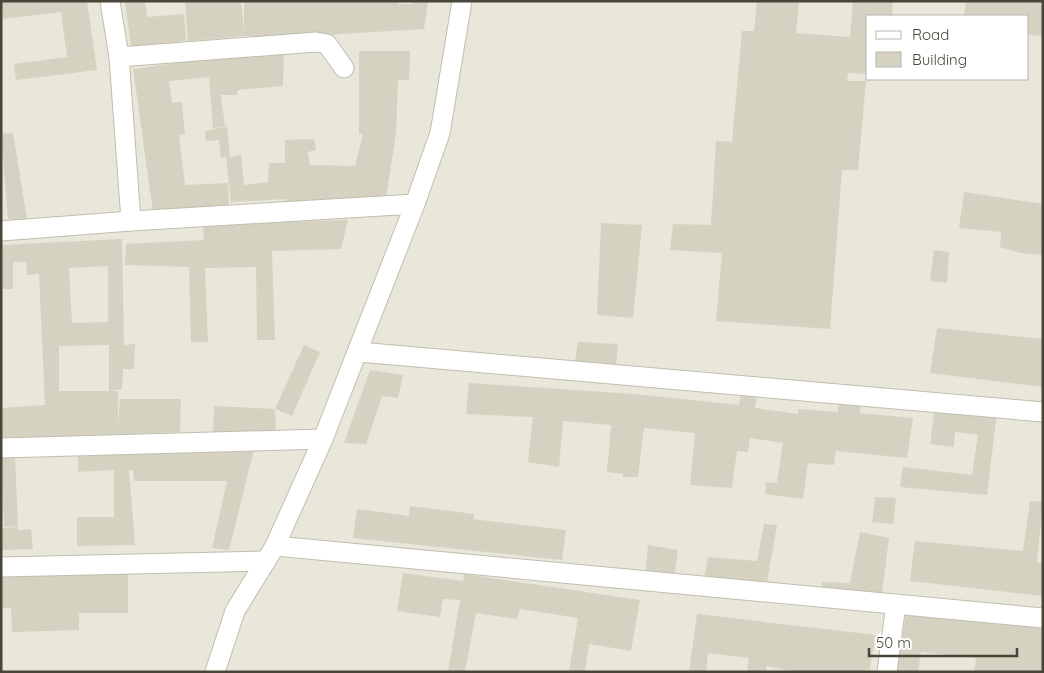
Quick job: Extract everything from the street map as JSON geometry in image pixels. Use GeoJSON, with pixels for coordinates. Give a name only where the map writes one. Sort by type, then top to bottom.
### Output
{"type":"FeatureCollection","features":[{"type":"Feature","properties":{"kind":"street"},"geometry":{"type":"LineString","coordinates":[[110,1],[119,57],[131,221]]}},
{"type":"Feature","properties":{"kind":"street"},"geometry":{"type":"LineString","coordinates":[[215,672],[235,611],[270,553],[323,439],[359,352],[415,204],[440,133],[462,1]]}},
{"type":"Feature","properties":{"kind":"street"},"geometry":{"type":"LineString","coordinates":[[119,57],[316,42],[327,44],[344,68]]}},
{"type":"Feature","properties":{"kind":"street"},"geometry":{"type":"LineString","coordinates":[[1,231],[131,221],[415,204]]}},
{"type":"Feature","properties":{"kind":"street"},"geometry":{"type":"LineString","coordinates":[[359,352],[1043,412]]}},
{"type":"Feature","properties":{"kind":"street"},"geometry":{"type":"LineString","coordinates":[[1,448],[323,439]]}},
{"type":"Feature","properties":{"kind":"street"},"geometry":{"type":"LineString","coordinates":[[1,567],[270,553],[896,604],[1043,618]]}},
{"type":"Feature","properties":{"kind":"street"},"geometry":{"type":"LineString","coordinates":[[887,672],[896,604]]}},
{"type":"Feature","properties":{"kind":"shaded area"},"geometry":{"type":"Polygon","coordinates":[[[1,1],[1043,1],[1043,672],[1,672],[1,1]]]}},
{"type":"Feature","properties":{"kind":"building"},"geometry":{"type":"Polygon","coordinates":[[[1,1],[87,1],[97,70],[16,80],[14,64],[67,57],[61,12],[1,19],[1,1]]]}},
{"type":"Feature","properties":{"kind":"building"},"geometry":{"type":"Polygon","coordinates":[[[125,1],[145,1],[147,17],[184,14],[186,41],[131,47],[125,1]]]}},
{"type":"Feature","properties":{"kind":"building"},"geometry":{"type":"Polygon","coordinates":[[[241,1],[244,31],[244,1],[398,1],[398,4],[413,4],[413,1],[428,1],[424,29],[309,36],[244,36],[188,41],[185,3],[241,1]]]}},
{"type":"Feature","properties":{"kind":"building"},"geometry":{"type":"Polygon","coordinates":[[[757,1],[799,1],[796,33],[850,37],[853,1],[893,1],[892,15],[866,15],[866,74],[848,73],[847,81],[866,81],[858,170],[842,170],[830,329],[716,321],[722,253],[670,250],[673,224],[711,225],[716,141],[732,142],[742,31],[754,31],[757,1]]]}},
{"type":"Feature","properties":{"kind":"building"},"geometry":{"type":"Polygon","coordinates":[[[966,1],[1043,1],[1043,36],[1029,35],[1029,15],[964,15],[966,1]]]}},
{"type":"Feature","properties":{"kind":"building"},"geometry":{"type":"Polygon","coordinates":[[[284,51],[283,86],[237,90],[237,95],[221,95],[225,126],[213,128],[209,77],[169,81],[172,103],[182,102],[185,134],[179,135],[185,185],[228,183],[229,207],[153,212],[133,69],[217,57],[284,51]]]}},
{"type":"Feature","properties":{"kind":"building"},"geometry":{"type":"Polygon","coordinates":[[[359,51],[410,51],[409,80],[398,80],[396,134],[386,197],[286,203],[286,199],[231,202],[226,157],[221,158],[219,140],[206,141],[205,131],[227,126],[230,157],[241,155],[244,185],[268,182],[269,163],[285,163],[285,140],[314,139],[316,150],[308,152],[310,165],[355,166],[363,134],[359,134],[359,51]]]}},
{"type":"Feature","properties":{"kind":"building"},"geometry":{"type":"Polygon","coordinates":[[[13,133],[27,219],[8,219],[1,134],[13,133]]]}},
{"type":"Feature","properties":{"kind":"building"},"geometry":{"type":"Polygon","coordinates":[[[964,192],[1043,204],[1043,255],[1021,253],[1000,247],[1001,232],[959,228],[964,192]]]}},
{"type":"Feature","properties":{"kind":"building"},"geometry":{"type":"Polygon","coordinates":[[[348,220],[341,249],[272,251],[275,340],[257,340],[256,267],[205,268],[208,342],[191,342],[189,267],[125,265],[126,244],[204,240],[203,225],[348,220]]]}},
{"type":"Feature","properties":{"kind":"building"},"geometry":{"type":"Polygon","coordinates":[[[601,223],[642,225],[633,318],[597,315],[601,223]]]}},
{"type":"Feature","properties":{"kind":"building"},"geometry":{"type":"Polygon","coordinates":[[[122,239],[124,345],[135,344],[134,369],[123,369],[122,389],[109,391],[118,391],[118,425],[120,399],[181,399],[180,432],[1,439],[1,408],[45,405],[39,274],[27,275],[26,262],[13,262],[13,289],[1,289],[1,245],[122,239]],[[108,266],[69,268],[72,323],[108,322],[108,266]],[[109,345],[59,346],[59,391],[109,391],[109,345]]]}},
{"type":"Feature","properties":{"kind":"building"},"geometry":{"type":"Polygon","coordinates":[[[934,250],[949,252],[947,283],[930,281],[934,250]]]}},
{"type":"Feature","properties":{"kind":"building"},"geometry":{"type":"Polygon","coordinates":[[[937,328],[1043,339],[1043,387],[930,373],[937,328]]]}},
{"type":"Feature","properties":{"kind":"building"},"geometry":{"type":"Polygon","coordinates":[[[578,342],[618,344],[616,364],[575,361],[578,342]]]}},
{"type":"Feature","properties":{"kind":"building"},"geometry":{"type":"Polygon","coordinates":[[[304,345],[320,352],[292,416],[275,409],[304,345]]]}},
{"type":"Feature","properties":{"kind":"building"},"geometry":{"type":"Polygon","coordinates":[[[370,370],[403,375],[398,398],[382,396],[366,444],[344,443],[370,370]]]}},
{"type":"Feature","properties":{"kind":"building"},"geometry":{"type":"Polygon","coordinates":[[[469,383],[634,394],[739,405],[741,394],[757,396],[755,408],[798,414],[798,409],[838,412],[839,401],[861,403],[860,413],[913,418],[907,458],[836,451],[834,465],[808,463],[803,499],[765,494],[766,482],[777,483],[783,443],[750,438],[748,452],[737,451],[732,488],[690,485],[695,433],[644,428],[638,477],[623,477],[623,474],[607,472],[611,425],[563,421],[559,467],[528,462],[533,417],[466,414],[469,383]]]}},
{"type":"Feature","properties":{"kind":"building"},"geometry":{"type":"Polygon","coordinates":[[[936,400],[998,405],[987,495],[900,487],[903,467],[972,475],[978,435],[955,432],[954,447],[930,444],[936,400]]]}},
{"type":"Feature","properties":{"kind":"building"},"geometry":{"type":"Polygon","coordinates":[[[214,406],[275,409],[276,438],[213,438],[214,406]]]}},
{"type":"Feature","properties":{"kind":"building"},"geometry":{"type":"Polygon","coordinates":[[[254,449],[229,550],[212,548],[227,481],[134,481],[133,470],[129,470],[135,545],[77,546],[77,517],[114,517],[114,470],[78,472],[78,451],[254,449]]]}},
{"type":"Feature","properties":{"kind":"building"},"geometry":{"type":"Polygon","coordinates":[[[15,456],[18,526],[4,527],[1,457],[15,456]]]}},
{"type":"Feature","properties":{"kind":"building"},"geometry":{"type":"Polygon","coordinates":[[[875,497],[896,498],[893,524],[872,522],[875,497]]]}},
{"type":"Feature","properties":{"kind":"building"},"geometry":{"type":"Polygon","coordinates":[[[1030,501],[1043,502],[1037,562],[1043,563],[1043,596],[910,581],[915,541],[1023,551],[1030,501]]]}},
{"type":"Feature","properties":{"kind":"building"},"geometry":{"type":"Polygon","coordinates":[[[410,506],[474,514],[473,519],[566,530],[562,560],[353,538],[357,509],[409,516],[410,506]]]}},
{"type":"Feature","properties":{"kind":"building"},"geometry":{"type":"Polygon","coordinates":[[[764,524],[777,525],[765,594],[703,585],[708,557],[757,561],[764,524]]]}},
{"type":"Feature","properties":{"kind":"building"},"geometry":{"type":"Polygon","coordinates":[[[18,527],[18,530],[31,529],[33,549],[1,550],[1,528],[18,527]]]}},
{"type":"Feature","properties":{"kind":"building"},"geometry":{"type":"Polygon","coordinates":[[[860,532],[889,538],[880,609],[820,603],[822,582],[850,583],[860,532]]]}},
{"type":"Feature","properties":{"kind":"building"},"geometry":{"type":"Polygon","coordinates":[[[648,545],[678,550],[674,579],[645,575],[648,545]]]}},
{"type":"Feature","properties":{"kind":"building"},"geometry":{"type":"Polygon","coordinates":[[[128,568],[128,613],[79,613],[79,630],[12,632],[11,608],[1,608],[1,573],[128,568]]]}},
{"type":"Feature","properties":{"kind":"building"},"geometry":{"type":"Polygon","coordinates":[[[403,573],[463,581],[464,574],[640,600],[631,651],[589,644],[585,672],[569,672],[578,618],[520,609],[523,596],[517,619],[476,613],[465,672],[448,672],[460,600],[443,599],[440,617],[397,611],[403,573]]]}},
{"type":"Feature","properties":{"kind":"building"},"geometry":{"type":"Polygon","coordinates":[[[907,609],[1043,625],[1043,672],[974,672],[976,658],[921,652],[918,672],[896,672],[907,609]]]}},
{"type":"Feature","properties":{"kind":"building"},"geometry":{"type":"Polygon","coordinates":[[[697,614],[876,635],[869,672],[786,672],[786,670],[766,666],[766,672],[747,672],[749,658],[708,653],[706,672],[689,672],[697,614]]]}}]}
